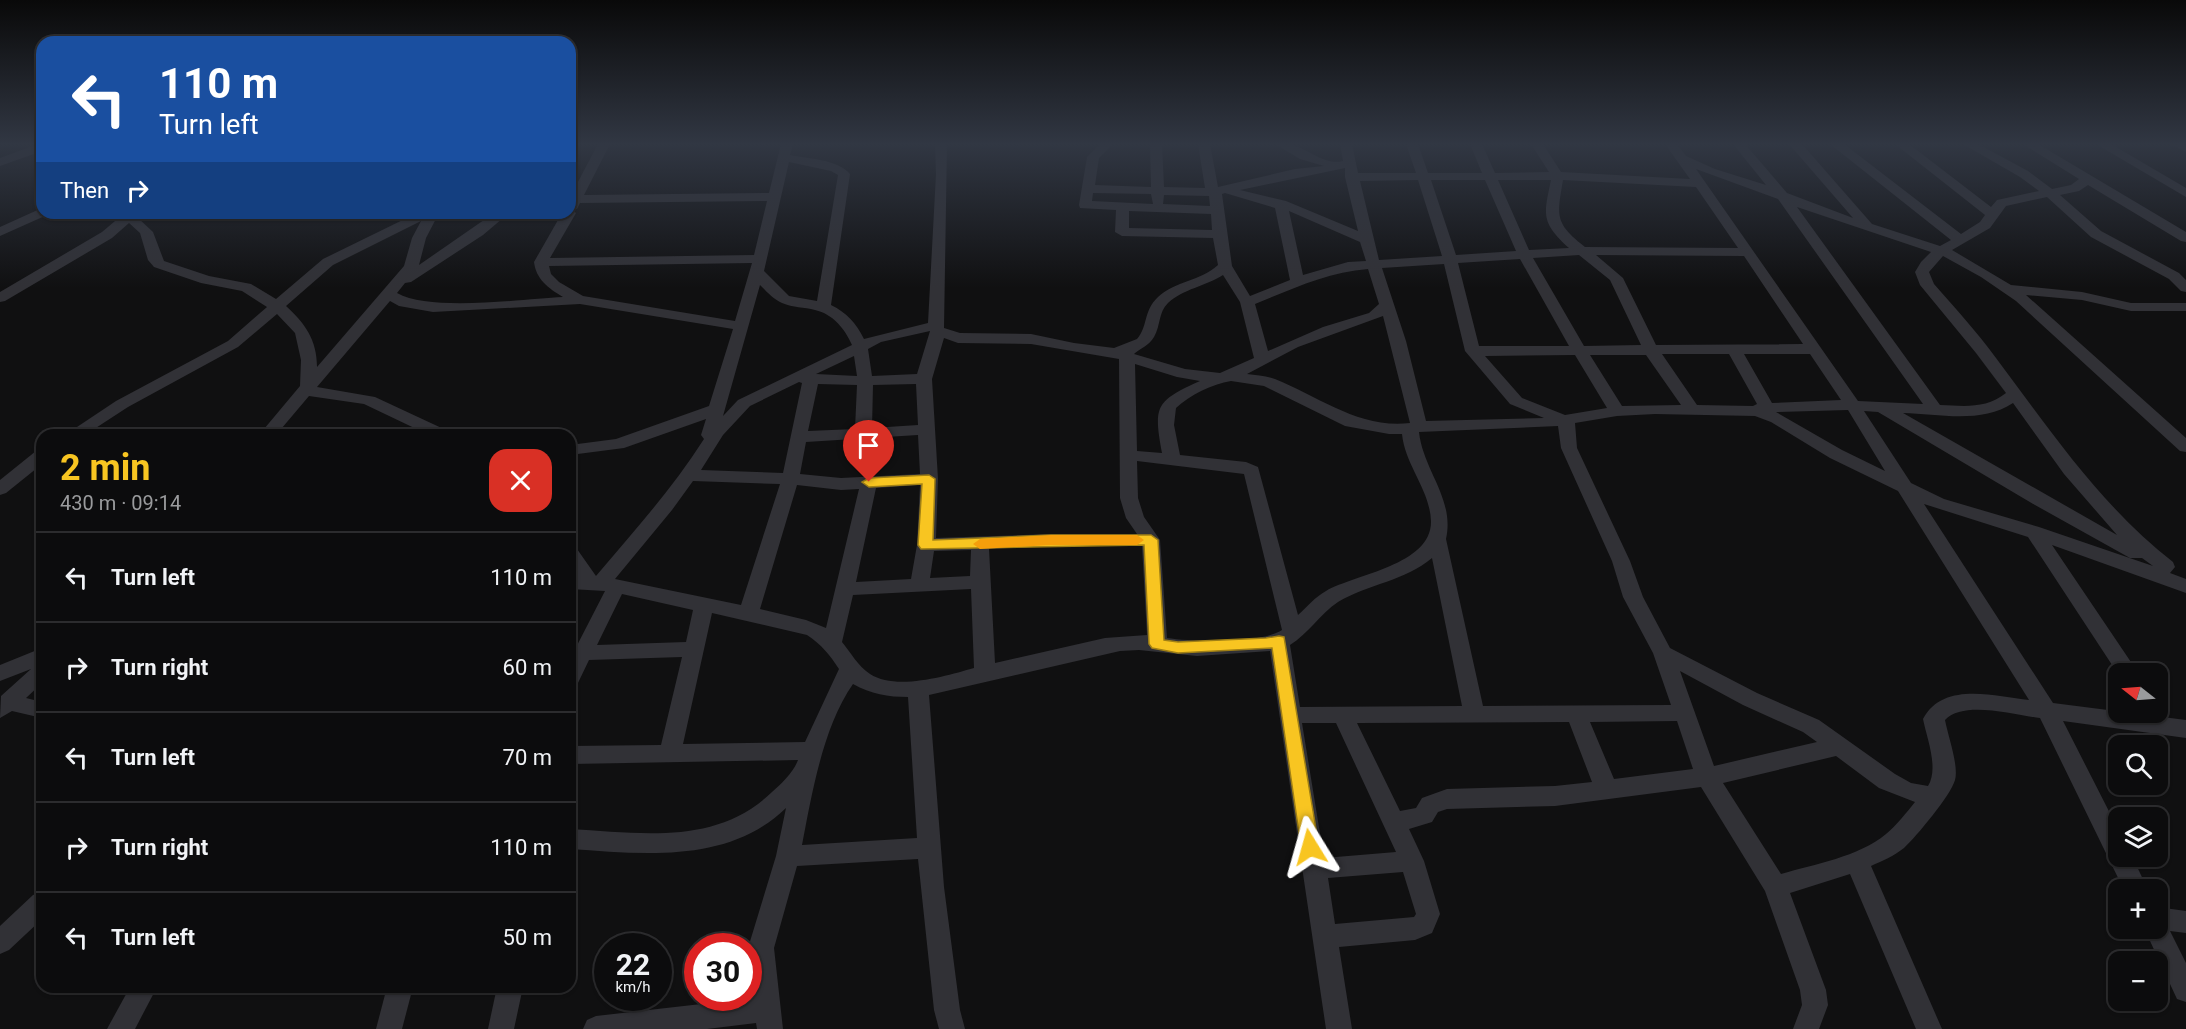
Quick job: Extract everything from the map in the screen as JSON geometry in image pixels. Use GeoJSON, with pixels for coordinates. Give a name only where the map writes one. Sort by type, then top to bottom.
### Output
{"type":"FeatureCollection","features":[{"type":"Feature","properties":{"kind":"street"},"geometry":{"type":"LineString","coordinates":[[703,454],[759,265],[775,192]]}},
{"type":"Feature","properties":{"kind":"street"},"geometry":{"type":"LineString","coordinates":[[823,307],[841,192]]}},
{"type":"Feature","properties":{"kind":"street"},"geometry":{"type":"LineString","coordinates":[[919,585],[926,545],[929,479],[924,379],[936,328],[941,192]]}},
{"type":"Feature","properties":{"kind":"street"},"geometry":{"type":"LineString","coordinates":[[1087,192],[1085,205],[1217,210]]}},
{"type":"Feature","properties":{"kind":"street"},"geometry":{"type":"LineString","coordinates":[[1158,192],[1159,209]]}},
{"type":"Feature","properties":{"kind":"street"},"geometry":{"type":"LineString","coordinates":[[1220,192],[1217,210],[1225,266],[1247,302],[1262,358]]}},
{"type":"Feature","properties":{"kind":"street"},"geometry":{"type":"LineString","coordinates":[[1229,192],[1281,204],[1366,240]]}},
{"type":"Feature","properties":{"kind":"street"},"geometry":{"type":"LineString","coordinates":[[1352,192],[1366,240],[1376,265],[1385,306],[1398,341],[1414,428],[1413,454],[1433,490],[1438,508],[1437,540],[1474,713]]}},
{"type":"Feature","properties":{"kind":"street"},"geometry":{"type":"LineString","coordinates":[[1430,192],[1450,258],[1473,351],[1516,401],[1566,421]]}},
{"type":"Feature","properties":{"kind":"street"},"geometry":{"type":"LineString","coordinates":[[1498,192],[1524,254],[1578,350],[1617,411]]}},
{"type":"Feature","properties":{"kind":"street"},"geometry":{"type":"LineString","coordinates":[[1554,192],[1552,217],[1579,251],[1616,278],[1651,350],[1692,409]]}},
{"type":"Feature","properties":{"kind":"street"},"geometry":{"type":"LineString","coordinates":[[1706,192],[1853,406],[2047,711],[2108,833]]}},
{"type":"Feature","properties":{"kind":"street"},"geometry":{"type":"LineString","coordinates":[[1772,192],[1820,212],[1943,251],[2010,289],[2186,447]]}},
{"type":"Feature","properties":{"kind":"street"},"geometry":{"type":"LineString","coordinates":[[1779,192],[1936,410]]}},
{"type":"Feature","properties":{"kind":"street"},"geometry":{"type":"LineString","coordinates":[[1837,192],[1867,226]]}},
{"type":"Feature","properties":{"kind":"street"},"geometry":{"type":"LineString","coordinates":[[1898,192],[1960,240]]}},
{"type":"Feature","properties":{"kind":"street"},"geometry":{"type":"LineString","coordinates":[[1963,192],[1992,214]]}},
{"type":"Feature","properties":{"kind":"street"},"geometry":{"type":"LineString","coordinates":[[2048,192],[2096,234],[2163,269],[2186,288]]}},
{"type":"Feature","properties":{"kind":"street"},"geometry":{"type":"LineString","coordinates":[[2059,192],[2002,203],[1987,223],[1943,251],[1923,267],[1922,272],[1927,285],[1988,358],[2098,503],[2132,541],[2166,567]]}},
{"type":"Feature","properties":{"kind":"street"},"geometry":{"type":"LineString","coordinates":[[2110,192],[2186,238]]}},
{"type":"Feature","properties":{"kind":"street"},"geometry":{"type":"LineString","coordinates":[[576,208],[774,197]]}},
{"type":"Feature","properties":{"kind":"street"},"geometry":{"type":"LineString","coordinates":[[1281,204],[1298,282]]}},
{"type":"Feature","properties":{"kind":"street"},"geometry":{"type":"LineString","coordinates":[[1123,208],[1122,232],[1219,234]]}},
{"type":"Feature","properties":{"kind":"street"},"geometry":{"type":"LineString","coordinates":[[0,232],[36,215]]}},
{"type":"Feature","properties":{"kind":"street"},"geometry":{"type":"LineString","coordinates":[[0,298],[107,235],[120,226],[125,219]]}},
{"type":"Feature","properties":{"kind":"street"},"geometry":{"type":"LineString","coordinates":[[134,219],[146,232],[155,260],[159,264],[206,280],[246,287],[278,307],[296,323],[307,343],[307,389]]}},
{"type":"Feature","properties":{"kind":"street"},"geometry":{"type":"LineString","coordinates":[[82,429],[122,404],[233,344],[328,262],[415,219]]}},
{"type":"Feature","properties":{"kind":"street"},"geometry":{"type":"LineString","coordinates":[[272,429],[411,267],[419,238],[429,219]]}},
{"type":"Feature","properties":{"kind":"street"},"geometry":{"type":"LineString","coordinates":[[392,291],[494,219]]}},
{"type":"Feature","properties":{"kind":"street"},"geometry":{"type":"LineString","coordinates":[[566,219],[541,262],[545,275],[554,286],[580,300]]}},
{"type":"Feature","properties":{"kind":"street"},"geometry":{"type":"LineString","coordinates":[[1247,302],[1337,267],[1579,251],[1747,252]]}},
{"type":"Feature","properties":{"kind":"street"},"geometry":{"type":"LineString","coordinates":[[541,262],[759,265]]}},
{"type":"Feature","properties":{"kind":"street"},"geometry":{"type":"LineString","coordinates":[[759,265],[786,300],[823,307],[851,325],[860,346],[865,381],[863,432]]}},
{"type":"Feature","properties":{"kind":"street"},"geometry":{"type":"LineString","coordinates":[[1122,354],[1144,343],[1149,336],[1155,311],[1167,296],[1212,277],[1225,266]]}},
{"type":"Feature","properties":{"kind":"street"},"geometry":{"type":"LineString","coordinates":[[2010,289],[2082,296],[2132,307],[2186,307]]}},
{"type":"Feature","properties":{"kind":"street"},"geometry":{"type":"LineString","coordinates":[[392,291],[404,303],[433,308],[580,300],[741,326]]}},
{"type":"Feature","properties":{"kind":"street"},"geometry":{"type":"LineString","coordinates":[[1172,460],[1165,415],[1167,407],[1174,400],[1262,358],[1328,330],[1363,321],[1374,316],[1385,306]]}},
{"type":"Feature","properties":{"kind":"street"},"geometry":{"type":"LineString","coordinates":[[576,667],[583,653],[602,585],[644,533],[730,415],[744,403],[803,378],[876,339],[936,328],[958,338],[1031,339],[1068,347],[1122,354],[1183,375],[1268,382],[1351,422],[1389,429],[1566,421],[1617,411],[1692,409],[1757,411],[1777,418],[1836,454],[1938,503],[2033,531],[2186,586]]}},
{"type":"Feature","properties":{"kind":"street"},"geometry":{"type":"LineString","coordinates":[[1473,351],[1815,349]]}},
{"type":"Feature","properties":{"kind":"street"},"geometry":{"type":"LineString","coordinates":[[1734,350],[1767,408]]}},
{"type":"Feature","properties":{"kind":"street"},"geometry":{"type":"LineString","coordinates":[[1122,354],[1131,509],[1151,540],[1157,644]]}},
{"type":"Feature","properties":{"kind":"street"},"geometry":{"type":"LineString","coordinates":[[803,378],[865,381],[924,379]]}},
{"type":"Feature","properties":{"kind":"street"},"geometry":{"type":"LineString","coordinates":[[749,612],[790,479],[798,437],[803,378]]}},
{"type":"Feature","properties":{"kind":"street"},"geometry":{"type":"LineString","coordinates":[[307,389],[369,400],[429,429]]}},
{"type":"Feature","properties":{"kind":"street"},"geometry":{"type":"LineString","coordinates":[[1739,410],[1823,405],[1936,410],[1993,409],[2014,395]]}},
{"type":"Feature","properties":{"kind":"street"},"geometry":{"type":"LineString","coordinates":[[1883,408],[1948,444],[2052,508],[2186,576]]}},
{"type":"Feature","properties":{"kind":"street"},"geometry":{"type":"LineString","coordinates":[[576,449],[618,444],[717,409]]}},
{"type":"Feature","properties":{"kind":"street"},"geometry":{"type":"LineString","coordinates":[[1566,421],[1569,448],[1621,561],[1633,597],[1663,653],[1707,777],[1776,887],[1813,990],[1815,1005],[1806,1029]]}},
{"type":"Feature","properties":{"kind":"street"},"geometry":{"type":"LineString","coordinates":[[798,437],[925,430]]}},
{"type":"Feature","properties":{"kind":"street"},"geometry":{"type":"LineString","coordinates":[[1128,455],[1246,468],[1252,471],[1286,638],[1290,715],[1323,937],[1340,1029]]}},
{"type":"Feature","properties":{"kind":"street"},"geometry":{"type":"LineString","coordinates":[[0,474],[36,457]]}},
{"type":"Feature","properties":{"kind":"street"},"geometry":{"type":"LineString","coordinates":[[0,489],[36,459]]}},
{"type":"Feature","properties":{"kind":"street"},"geometry":{"type":"LineString","coordinates":[[687,475],[790,479],[835,484],[929,479]]}},
{"type":"Feature","properties":{"kind":"street"},"geometry":{"type":"LineString","coordinates":[[832,643],[869,482]]}},
{"type":"Feature","properties":{"kind":"street"},"geometry":{"type":"LineString","coordinates":[[2033,531],[2122,663]]}},
{"type":"Feature","properties":{"kind":"street"},"geometry":{"type":"LineString","coordinates":[[926,545],[1051,540],[1151,540]]}},
{"type":"Feature","properties":{"kind":"street"},"geometry":{"type":"LineString","coordinates":[[576,583],[602,585],[749,612],[815,631],[832,643],[849,670],[867,684],[885,688],[918,689],[1134,642],[1178,648],[1266,644],[1286,638],[1305,617],[1334,596],[1406,567],[1428,552],[1437,540]]}},
{"type":"Feature","properties":{"kind":"street"},"geometry":{"type":"LineString","coordinates":[[980,544],[985,674]]}},
{"type":"Feature","properties":{"kind":"street"},"geometry":{"type":"LineString","coordinates":[[576,561],[602,585]]}},
{"type":"Feature","properties":{"kind":"street"},"geometry":{"type":"LineString","coordinates":[[844,589],[980,582]]}},
{"type":"Feature","properties":{"kind":"street"},"geometry":{"type":"LineString","coordinates":[[670,754],[704,605]]}},
{"type":"Feature","properties":{"kind":"street"},"geometry":{"type":"LineString","coordinates":[[583,653],[694,649]]}},
{"type":"Feature","properties":{"kind":"street"},"geometry":{"type":"LineString","coordinates":[[1663,653],[1750,699],[1811,726],[1887,781],[1907,791],[1933,797]]}},
{"type":"Feature","properties":{"kind":"street"},"geometry":{"type":"LineString","coordinates":[[5,672],[36,659]]}},
{"type":"Feature","properties":{"kind":"street"},"geometry":{"type":"LineString","coordinates":[[596,1029],[770,1019],[761,948],[788,856],[808,761],[826,715],[849,670]]}},
{"type":"Feature","properties":{"kind":"street"},"geometry":{"type":"LineString","coordinates":[[4,706],[36,677]]}},
{"type":"Feature","properties":{"kind":"street"},"geometry":{"type":"LineString","coordinates":[[918,689],[929,848],[945,999],[952,1029]]}},
{"type":"Feature","properties":{"kind":"street"},"geometry":{"type":"LineString","coordinates":[[1776,887],[1857,861],[1882,850],[1896,840],[1933,797],[1944,780],[1944,768],[1934,719],[1941,708],[1953,703],[1973,701],[2169,723]]}},
{"type":"Feature","properties":{"kind":"street"},"geometry":{"type":"LineString","coordinates":[[4,706],[36,709]]}},
{"type":"Feature","properties":{"kind":"street"},"geometry":{"type":"LineString","coordinates":[[1576,713],[1606,791]]}},
{"type":"Feature","properties":{"kind":"street"},"geometry":{"type":"LineString","coordinates":[[1290,715],[1684,713]]}},
{"type":"Feature","properties":{"kind":"street"},"geometry":{"type":"LineString","coordinates":[[1323,937],[1415,929],[1423,925],[1428,914],[1412,861],[1342,714]]}},
{"type":"Feature","properties":{"kind":"street"},"geometry":{"type":"LineString","coordinates":[[1393,822],[1418,818],[1424,815],[1430,805],[1447,799],[1555,796],[1606,791],[1707,777],[1839,746]]}},
{"type":"Feature","properties":{"kind":"street"},"geometry":{"type":"LineString","coordinates":[[576,755],[670,754],[808,761]]}},
{"type":"Feature","properties":{"kind":"street"},"geometry":{"type":"LineString","coordinates":[[576,839],[656,842],[711,838],[740,829],[784,797],[808,761]]}},
{"type":"Feature","properties":{"kind":"street"},"geometry":{"type":"LineString","coordinates":[[788,856],[929,848]]}},
{"type":"Feature","properties":{"kind":"street"},"geometry":{"type":"LineString","coordinates":[[1313,869],[1412,861]]}},
{"type":"Feature","properties":{"kind":"street"},"geometry":{"type":"LineString","coordinates":[[1857,861],[1929,1029]]}},
{"type":"Feature","properties":{"kind":"street"},"geometry":{"type":"LineString","coordinates":[[0,942],[36,909]]}},
{"type":"Feature","properties":{"kind":"street"},"geometry":{"type":"LineString","coordinates":[[2168,920],[2186,922]]}},
{"type":"Feature","properties":{"kind":"street"},"geometry":{"type":"LineString","coordinates":[[2161,939],[2186,990]]}},
{"type":"Feature","properties":{"kind":"street"},"geometry":{"type":"LineString","coordinates":[[120,1029],[141,993]]}},
{"type":"Feature","properties":{"kind":"street"},"geometry":{"type":"LineString","coordinates":[[389,1029],[398,993]]}},
{"type":"Feature","properties":{"kind":"street"},"geometry":{"type":"LineString","coordinates":[[501,1029],[509,993]]}},
{"type":"Feature","properties":{"kind":"slow traffic"},"geometry":{"type":"LineString","coordinates":[[980,544],[1051,540],[1137,540]]}},
{"type":"Feature","properties":{"kind":"route"},"geometry":{"type":"LineString","coordinates":[[869,482],[929,479],[926,545],[1051,540],[1151,540],[1157,644],[1178,648],[1266,644],[1279,641],[1310,847]]}}]}
